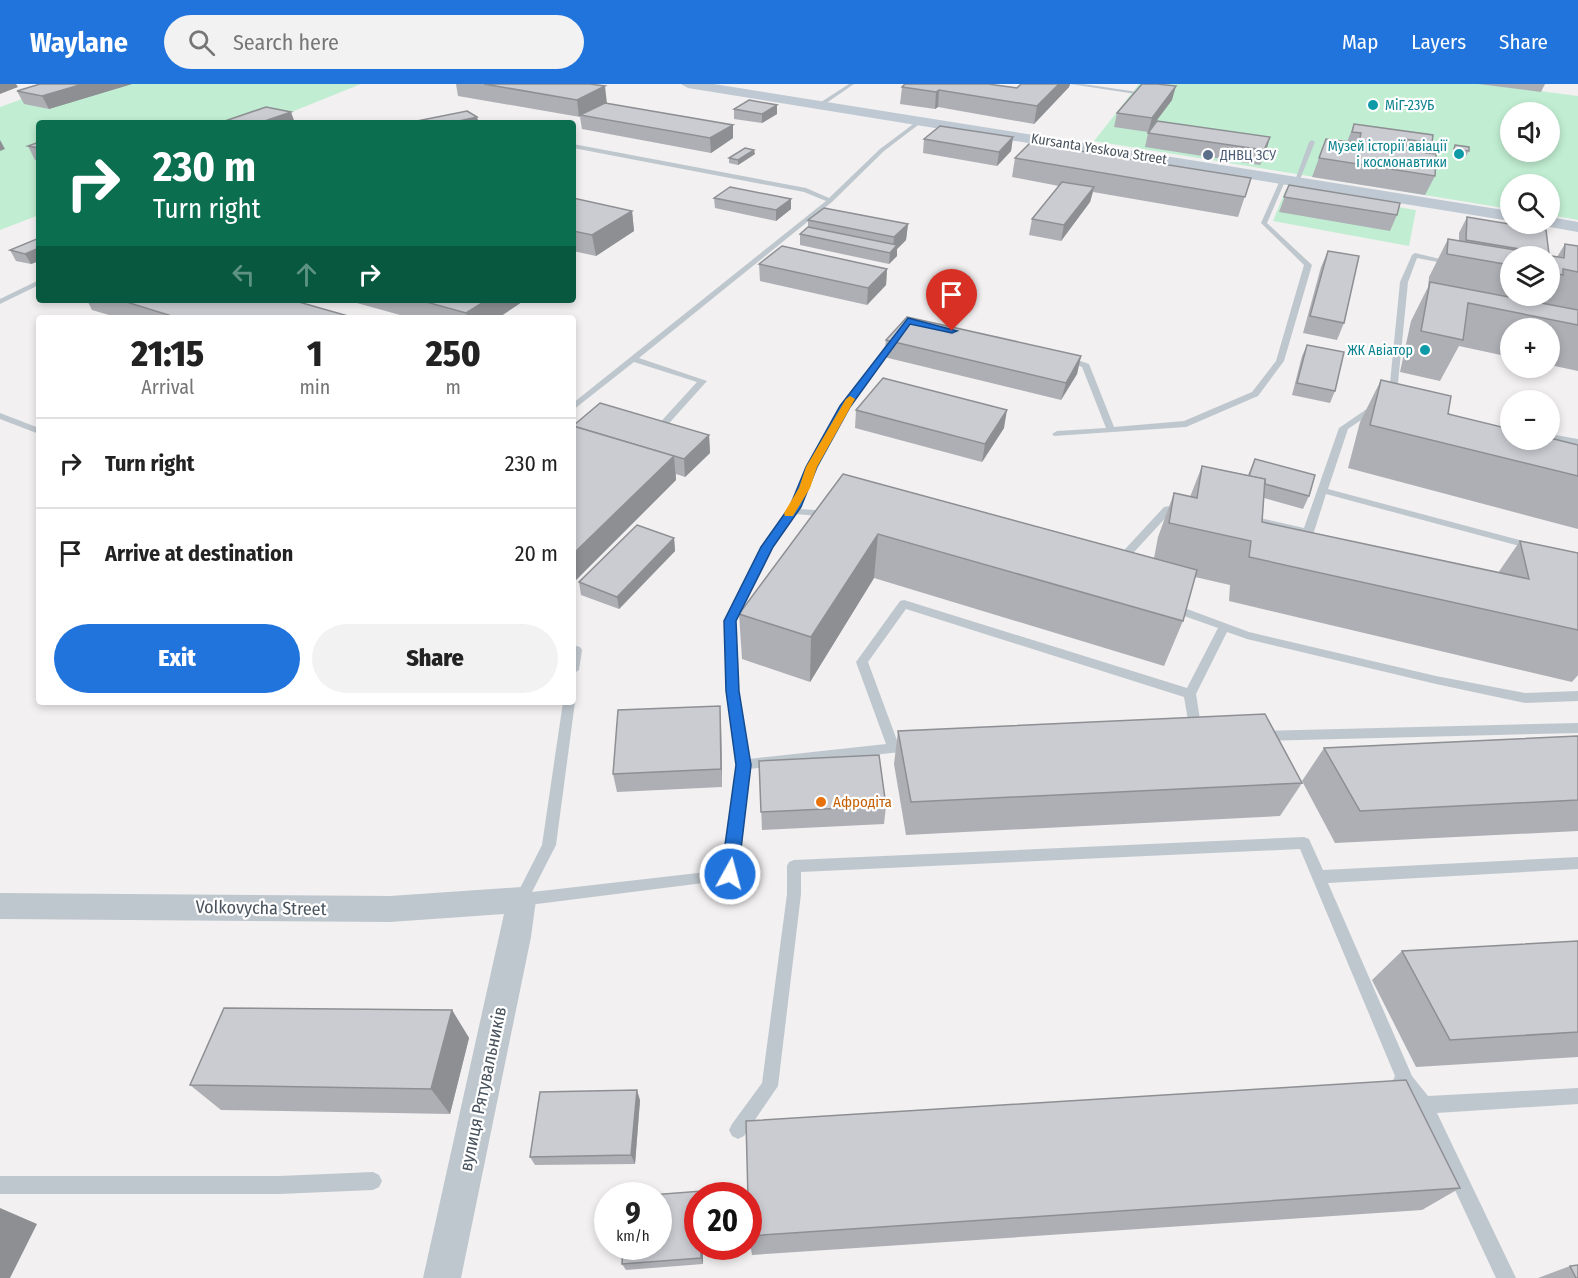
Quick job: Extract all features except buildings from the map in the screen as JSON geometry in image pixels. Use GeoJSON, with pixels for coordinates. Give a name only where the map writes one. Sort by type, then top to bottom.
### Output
{"type":"FeatureCollection","features":[{"type":"Feature","properties":{"kind":"street","name":"Kursanta Yeskova Street"},"geometry":{"type":"LineString","coordinates":[[693,84],[920,121],[1172,166],[1289,181],[1500,214]]}},
{"type":"Feature","properties":{"kind":"street"},"geometry":{"type":"LineString","coordinates":[[1560,224],[1578,227]]}},
{"type":"Feature","properties":{"kind":"street","name":"Volkovycha Street"},"geometry":{"type":"LineString","coordinates":[[0,906],[379,909],[521,900]]}},
{"type":"Feature","properties":{"kind":"street","name":"вулиця Рятувальників"},"geometry":{"type":"LineString","coordinates":[[442,1278],[514,949],[521,900]]}},
{"type":"Feature","properties":{"kind":"lane"},"geometry":{"type":"LineString","coordinates":[[820,105],[852,84]]}},
{"type":"Feature","properties":{"kind":"lane"},"geometry":{"type":"LineString","coordinates":[[1072,84],[1161,96]]}},
{"type":"Feature","properties":{"kind":"lane"},"geometry":{"type":"LineString","coordinates":[[576,405],[830,201],[882,150],[920,121]]}},
{"type":"Feature","properties":{"kind":"lane"},"geometry":{"type":"LineString","coordinates":[[1057,434],[1186,424],[1255,394],[1280,361],[1308,265],[1264,224],[1312,142]]}},
{"type":"Feature","properties":{"kind":"lane"},"geometry":{"type":"LineString","coordinates":[[576,147],[806,190],[830,201]]}},
{"type":"Feature","properties":{"kind":"lane"},"geometry":{"type":"LineString","coordinates":[[1309,552],[1308,532],[1344,428],[1378,405],[1394,383],[1404,282],[1415,255],[1467,266]]}},
{"type":"Feature","properties":{"kind":"lane"},"geometry":{"type":"LineString","coordinates":[[0,302],[36,284]]}},
{"type":"Feature","properties":{"kind":"lane"},"geometry":{"type":"LineString","coordinates":[[1401,312],[1412,314]]}},
{"type":"Feature","properties":{"kind":"lane"},"geometry":{"type":"LineString","coordinates":[[521,900],[730,874],[743,765],[732,691],[730,621],[767,547],[804,488],[811,467],[845,406],[901,330]]}},
{"type":"Feature","properties":{"kind":"lane"},"geometry":{"type":"LineString","coordinates":[[1057,355],[1086,366],[1111,430]]}},
{"type":"Feature","properties":{"kind":"lane"},"geometry":{"type":"LineString","coordinates":[[634,359],[704,381],[660,428]]}},
{"type":"Feature","properties":{"kind":"lane"},"geometry":{"type":"LineString","coordinates":[[1378,405],[1389,407]]}},
{"type":"Feature","properties":{"kind":"lane"},"geometry":{"type":"LineString","coordinates":[[0,416],[36,430]]}},
{"type":"Feature","properties":{"kind":"lane"},"geometry":{"type":"LineString","coordinates":[[1560,439],[1578,442]]}},
{"type":"Feature","properties":{"kind":"lane"},"geometry":{"type":"LineString","coordinates":[[1321,490],[1544,549]]}},
{"type":"Feature","properties":{"kind":"lane"},"geometry":{"type":"LineString","coordinates":[[1112,569],[1168,508],[1199,506]]}},
{"type":"Feature","properties":{"kind":"lane"},"geometry":{"type":"LineString","coordinates":[[791,511],[848,515]]}},
{"type":"Feature","properties":{"kind":"lane"},"geometry":{"type":"LineString","coordinates":[[1231,514],[1308,532]]}},
{"type":"Feature","properties":{"kind":"lane"},"geometry":{"type":"LineString","coordinates":[[1163,603],[1246,635],[1525,698],[1578,696]]}},
{"type":"Feature","properties":{"kind":"lane"},"geometry":{"type":"LineString","coordinates":[[893,747],[862,662],[904,604],[1190,694]]}},
{"type":"Feature","properties":{"kind":"lane"},"geometry":{"type":"LineString","coordinates":[[1196,737],[1190,694],[1224,627]]}},
{"type":"Feature","properties":{"kind":"lane"},"geometry":{"type":"LineString","coordinates":[[521,900],[549,845],[568,705]]}},
{"type":"Feature","properties":{"kind":"lane"},"geometry":{"type":"LineString","coordinates":[[1245,735],[1578,728]]}},
{"type":"Feature","properties":{"kind":"lane"},"geometry":{"type":"LineString","coordinates":[[743,765],[893,747],[927,746]]}},
{"type":"Feature","properties":{"kind":"lane"},"geometry":{"type":"LineString","coordinates":[[762,1127],[738,1130],[770,1086],[794,894],[794,866],[1304,843],[1406,1082],[1424,1105],[1506,1278]]}},
{"type":"Feature","properties":{"kind":"lane"},"geometry":{"type":"LineString","coordinates":[[1318,877],[1578,863]]}},
{"type":"Feature","properties":{"kind":"lane"},"geometry":{"type":"LineString","coordinates":[[1383,1083],[1406,1082]]}},
{"type":"Feature","properties":{"kind":"lane"},"geometry":{"type":"LineString","coordinates":[[1424,1105],[1578,1096]]}},
{"type":"Feature","properties":{"kind":"lane"},"geometry":{"type":"LineString","coordinates":[[0,1185],[279,1185],[373,1181]]}},
{"type":"Feature","properties":{"kind":"green space"},"geometry":{"type":"Polygon","coordinates":[[[63,84],[361,84],[284,115],[294,120],[36,120],[36,216],[0,230],[0,107],[63,84]]]}},
{"type":"Feature","properties":{"kind":"green space"},"geometry":{"type":"Polygon","coordinates":[[[1139,84],[1485,84],[1578,96],[1578,220],[1560,217],[1560,174],[1500,174],[1500,207],[1094,141],[1139,84]]]}},
{"type":"Feature","properties":{"kind":"green space"},"geometry":{"type":"Polygon","coordinates":[[[1286,189],[1416,210],[1409,246],[1273,221],[1286,189]]]}},
{"type":"Feature","properties":{"kind":"slow traffic"},"geometry":{"type":"LineString","coordinates":[[789,513],[795,507],[811,467],[850,399]]}},
{"type":"Feature","properties":{"kind":"place","name":"МіГ-23УБ"},"geometry":{"type":"Point","coordinates":[1373,105]}},
{"type":"Feature","properties":{"kind":"place","name":"Музей історії авіації і космонавтики"},"geometry":{"type":"Point","coordinates":[1459,154]}},
{"type":"Feature","properties":{"kind":"place","name":"ДНВЦ ЗСУ"},"geometry":{"type":"Point","coordinates":[1208,155]}},
{"type":"Feature","properties":{"kind":"place","name":"ЖК Авіатор"},"geometry":{"type":"Point","coordinates":[1425,350]}},
{"type":"Feature","properties":{"kind":"place","name":"Афродіта"},"geometry":{"type":"Point","coordinates":[821,802]}},
{"type":"Feature","properties":{"kind":"route"},"geometry":{"type":"LineString","coordinates":[[730,874],[743,765],[732,691],[730,621],[767,547],[795,507],[811,467],[845,406],[908,321],[952,331]]}}]}
